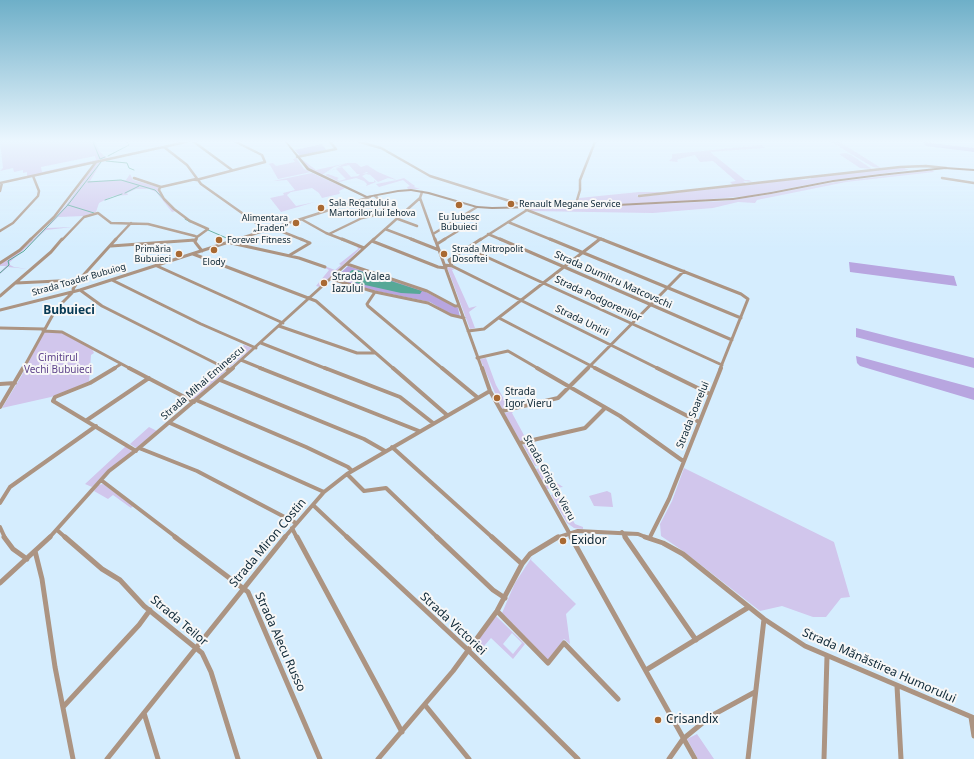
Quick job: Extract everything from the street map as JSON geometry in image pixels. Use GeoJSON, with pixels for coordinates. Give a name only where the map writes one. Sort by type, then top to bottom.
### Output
{"type":"FeatureCollection","features":[{"type":"Feature","properties":{"kind":"street"},"geometry":{"type":"LineString","coordinates":[[0,191],[1,183],[27,177]]}},
{"type":"Feature","properties":{"kind":"street"},"geometry":{"type":"LineString","coordinates":[[0,231],[13,223],[38,196],[39,191],[34,177]]}},
{"type":"Feature","properties":{"kind":"street"},"geometry":{"type":"LineString","coordinates":[[0,263],[20,250],[54,217],[84,177]]}},
{"type":"Feature","properties":{"kind":"street"},"geometry":{"type":"LineString","coordinates":[[134,178],[160,187],[202,177]]}},
{"type":"Feature","properties":{"kind":"street"},"geometry":{"type":"LineString","coordinates":[[326,177],[370,197]]}},
{"type":"Feature","properties":{"kind":"street"},"geometry":{"type":"LineString","coordinates":[[435,177],[532,208]]}},
{"type":"Feature","properties":{"kind":"street"},"geometry":{"type":"LineString","coordinates":[[575,207],[580,190],[581,177]]}},
{"type":"Feature","properties":{"kind":"street"},"geometry":{"type":"LineString","coordinates":[[639,196],[801,177]]}},
{"type":"Feature","properties":{"kind":"street","name":"Strada Toader Bubuiog"},"geometry":{"type":"LineString","coordinates":[[0,310],[80,290],[370,197],[403,190],[422,192],[477,207],[526,209],[733,199],[833,181],[865,177]]}},
{"type":"Feature","properties":{"kind":"street"},"geometry":{"type":"LineString","coordinates":[[942,178],[974,183]]}},
{"type":"Feature","properties":{"kind":"street"},"geometry":{"type":"LineString","coordinates":[[196,179],[266,230]]}},
{"type":"Feature","properties":{"kind":"street"},"geometry":{"type":"LineString","coordinates":[[160,187],[159,190],[164,199],[174,209],[190,221],[208,229],[196,237],[195,240]]}},
{"type":"Feature","properties":{"kind":"street"},"geometry":{"type":"LineString","coordinates":[[420,198],[422,192]]}},
{"type":"Feature","properties":{"kind":"street"},"geometry":{"type":"LineString","coordinates":[[330,234],[362,218],[376,215],[388,206],[375,196]]}},
{"type":"Feature","properties":{"kind":"street","name":"Strada Mihai Eminescu"},"geometry":{"type":"LineString","coordinates":[[0,583],[57,530],[114,466],[138,450],[220,380],[311,299],[364,248],[420,198]]}},
{"type":"Feature","properties":{"kind":"street","name":"Strada Grigore Vieru"},"geometry":{"type":"LineString","coordinates":[[420,198],[446,266],[477,358],[490,391],[695,759]]}},
{"type":"Feature","properties":{"kind":"street"},"geometry":{"type":"LineString","coordinates":[[433,234],[477,207]]}},
{"type":"Feature","properties":{"kind":"street"},"geometry":{"type":"LineString","coordinates":[[452,266],[449,260],[526,209],[684,272],[591,366],[555,400],[502,411]]}},
{"type":"Feature","properties":{"kind":"street"},"geometry":{"type":"LineString","coordinates":[[0,296],[51,252],[84,217],[98,213],[111,223],[159,226],[196,237]]}},
{"type":"Feature","properties":{"kind":"street"},"geometry":{"type":"LineString","coordinates":[[301,219],[330,234],[364,248]]}},
{"type":"Feature","properties":{"kind":"street"},"geometry":{"type":"LineString","coordinates":[[398,219],[417,226]]}},
{"type":"Feature","properties":{"kind":"street"},"geometry":{"type":"LineString","coordinates":[[508,222],[741,318]]}},
{"type":"Feature","properties":{"kind":"street"},"geometry":{"type":"LineString","coordinates":[[0,407],[15,383],[56,308],[74,291],[73,289],[79,280],[131,224]]}},
{"type":"Feature","properties":{"kind":"street"},"geometry":{"type":"LineString","coordinates":[[437,244],[468,225],[473,227]]}},
{"type":"Feature","properties":{"kind":"street"},"geometry":{"type":"LineString","coordinates":[[272,228],[310,244],[290,255]]}},
{"type":"Feature","properties":{"kind":"street"},"geometry":{"type":"LineString","coordinates":[[385,230],[439,250]]}},
{"type":"Feature","properties":{"kind":"street","name":"Strada Dumitru Matcovschi"},"geometry":{"type":"LineString","coordinates":[[488,234],[732,340]]}},
{"type":"Feature","properties":{"kind":"street"},"geometry":{"type":"LineString","coordinates":[[468,331],[484,329],[600,239]]}},
{"type":"Feature","properties":{"kind":"street"},"geometry":{"type":"LineString","coordinates":[[111,246],[195,240]]}},
{"type":"Feature","properties":{"kind":"street"},"geometry":{"type":"LineString","coordinates":[[195,240],[202,251]]}},
{"type":"Feature","properties":{"kind":"street","name":"Strada Unirii"},"geometry":{"type":"LineString","coordinates":[[372,241],[438,267],[452,266],[710,394]]}},
{"type":"Feature","properties":{"kind":"street"},"geometry":{"type":"LineString","coordinates":[[230,242],[290,255],[325,267]]}},
{"type":"Feature","properties":{"kind":"street","name":"Strada Podgorenilor"},"geometry":{"type":"LineString","coordinates":[[467,248],[722,365]]}},
{"type":"Feature","properties":{"kind":"street"},"geometry":{"type":"LineString","coordinates":[[193,254],[202,259],[311,299],[365,343],[374,353],[447,415]]}},
{"type":"Feature","properties":{"kind":"street"},"geometry":{"type":"LineString","coordinates":[[347,264],[427,291],[455,306],[459,306]]}},
{"type":"Feature","properties":{"kind":"street"},"geometry":{"type":"LineString","coordinates":[[157,266],[179,278],[283,323]]}},
{"type":"Feature","properties":{"kind":"street","name":"Strada Soarelui"},"geometry":{"type":"LineString","coordinates":[[650,537],[669,499],[748,299],[684,272]]}},
{"type":"Feature","properties":{"kind":"street"},"geometry":{"type":"LineString","coordinates":[[331,279],[375,292],[428,302],[454,317],[464,318]]}},
{"type":"Feature","properties":{"kind":"street"},"geometry":{"type":"LineString","coordinates":[[16,283],[79,280]]}},
{"type":"Feature","properties":{"kind":"street"},"geometry":{"type":"LineString","coordinates":[[112,280],[201,324],[256,348]]}},
{"type":"Feature","properties":{"kind":"street"},"geometry":{"type":"LineString","coordinates":[[80,290],[102,306],[230,370]]}},
{"type":"Feature","properties":{"kind":"street"},"geometry":{"type":"LineString","coordinates":[[375,292],[367,304],[368,306],[477,397]]}},
{"type":"Feature","properties":{"kind":"street"},"geometry":{"type":"LineString","coordinates":[[499,318],[699,422]]}},
{"type":"Feature","properties":{"kind":"street"},"geometry":{"type":"LineString","coordinates":[[279,326],[357,353],[374,353]]}},
{"type":"Feature","properties":{"kind":"street"},"geometry":{"type":"LineString","coordinates":[[0,328],[61,332],[195,401],[313,450],[348,467],[352,471]]}},
{"type":"Feature","properties":{"kind":"street"},"geometry":{"type":"LineString","coordinates":[[261,343],[400,397],[433,423]]}},
{"type":"Feature","properties":{"kind":"street"},"geometry":{"type":"LineString","coordinates":[[477,358],[508,352],[630,423],[683,461]]}},
{"type":"Feature","properties":{"kind":"street"},"geometry":{"type":"LineString","coordinates":[[241,360],[419,431]]}},
{"type":"Feature","properties":{"kind":"street"},"geometry":{"type":"LineString","coordinates":[[121,364],[90,383],[53,399],[53,402],[138,450],[197,471],[296,523]]}},
{"type":"Feature","properties":{"kind":"street"},"geometry":{"type":"LineString","coordinates":[[87,420],[149,378]]}},
{"type":"Feature","properties":{"kind":"street"},"geometry":{"type":"LineString","coordinates":[[220,380],[364,439],[385,451]]}},
{"type":"Feature","properties":{"kind":"street"},"geometry":{"type":"LineString","coordinates":[[0,384],[15,383]]}},
{"type":"Feature","properties":{"kind":"street","name":"Strada Miron Costin"},"geometry":{"type":"LineString","coordinates":[[106,759],[296,523],[324,492],[347,474],[477,397],[490,391]]}},
{"type":"Feature","properties":{"kind":"street"},"geometry":{"type":"LineString","coordinates":[[520,443],[585,428],[605,408]]}},
{"type":"Feature","properties":{"kind":"street"},"geometry":{"type":"LineString","coordinates":[[170,423],[324,492]]}},
{"type":"Feature","properties":{"kind":"street"},"geometry":{"type":"LineString","coordinates":[[0,502],[10,487],[96,426]]}},
{"type":"Feature","properties":{"kind":"street"},"geometry":{"type":"LineString","coordinates":[[392,447],[522,564]]}},
{"type":"Feature","properties":{"kind":"street"},"geometry":{"type":"LineString","coordinates":[[347,474],[364,491],[386,488],[493,590],[506,598]]}},
{"type":"Feature","properties":{"kind":"street","name":"Strada Alecu Russo"},"geometry":{"type":"LineString","coordinates":[[101,480],[244,588],[252,599],[320,759]]}},
{"type":"Feature","properties":{"kind":"street","name":"Strada Victoriei"},"geometry":{"type":"LineString","coordinates":[[313,505],[468,650],[578,759]]}},
{"type":"Feature","properties":{"kind":"street"},"geometry":{"type":"LineString","coordinates":[[0,527],[3,535],[13,549],[27,559]]}},
{"type":"Feature","properties":{"kind":"street"},"geometry":{"type":"LineString","coordinates":[[292,528],[402,732]]}},
{"type":"Feature","properties":{"kind":"street","name":"Strada Teilor"},"geometry":{"type":"LineString","coordinates":[[57,530],[102,568],[120,580],[150,610],[196,647],[207,660],[238,759]]}},
{"type":"Feature","properties":{"kind":"street"},"geometry":{"type":"LineString","coordinates":[[382,757],[453,671],[497,611],[506,598],[522,564],[530,554],[545,544],[569,532]]}},
{"type":"Feature","properties":{"kind":"street","name":"Strada Mănăstirea Humorului"},"geometry":{"type":"LineString","coordinates":[[569,532],[622,532],[650,537],[683,554],[764,619],[805,646],[973,718]]}},
{"type":"Feature","properties":{"kind":"street"},"geometry":{"type":"LineString","coordinates":[[622,532],[696,640]]}},
{"type":"Feature","properties":{"kind":"street"},"geometry":{"type":"LineString","coordinates":[[35,551],[42,579],[55,667],[64,706],[73,759]]}},
{"type":"Feature","properties":{"kind":"street"},"geometry":{"type":"LineString","coordinates":[[646,670],[750,607]]}},
{"type":"Feature","properties":{"kind":"street"},"geometry":{"type":"LineString","coordinates":[[64,706],[139,625],[150,610]]}},
{"type":"Feature","properties":{"kind":"street"},"geometry":{"type":"LineString","coordinates":[[497,611],[548,663],[564,643],[618,699]]}},
{"type":"Feature","properties":{"kind":"street"},"geometry":{"type":"LineString","coordinates":[[748,759],[764,619]]}},
{"type":"Feature","properties":{"kind":"street"},"geometry":{"type":"LineString","coordinates":[[824,759],[827,656]]}},
{"type":"Feature","properties":{"kind":"street"},"geometry":{"type":"LineString","coordinates":[[897,686],[901,759]]}},
{"type":"Feature","properties":{"kind":"street"},"geometry":{"type":"LineString","coordinates":[[669,759],[683,739],[724,708],[755,692]]}},
{"type":"Feature","properties":{"kind":"street"},"geometry":{"type":"LineString","coordinates":[[425,704],[469,759]]}},
{"type":"Feature","properties":{"kind":"street"},"geometry":{"type":"LineString","coordinates":[[144,713],[158,759]]}},
{"type":"Feature","properties":{"kind":"street"},"geometry":{"type":"LineString","coordinates":[[973,718],[974,736]]}},
{"type":"Feature","properties":{"kind":"green space"},"geometry":{"type":"Polygon","coordinates":[[[86,177],[92,177],[90,181],[126,180],[128,177],[132,177],[133,180],[158,187],[163,199],[176,211],[172,212],[156,192],[149,189],[136,189],[127,193],[128,195],[113,196],[99,203],[96,212],[84,216],[58,217],[47,228],[73,227],[46,230],[10,262],[10,265],[14,267],[28,269],[8,267],[0,274],[6,266],[0,266],[0,264],[24,248],[66,205],[86,177]]]}},
{"type":"Feature","properties":{"kind":"green space"},"geometry":{"type":"Polygon","coordinates":[[[290,177],[322,177],[345,188],[339,191],[339,194],[322,198],[319,193],[312,188],[291,192],[287,195],[296,206],[315,202],[281,212],[270,198],[284,195],[283,193],[295,190],[287,180],[273,181],[290,177]]]}},
{"type":"Feature","properties":{"kind":"green space"},"geometry":{"type":"Polygon","coordinates":[[[330,177],[339,178],[337,179],[339,181],[346,179],[344,177],[364,177],[369,182],[374,182],[374,180],[376,182],[366,186],[367,184],[364,181],[356,178],[339,182],[330,177]]]}},
{"type":"Feature","properties":{"kind":"green space"},"geometry":{"type":"Polygon","coordinates":[[[373,177],[391,177],[397,180],[388,178],[378,182],[373,177]]]}},
{"type":"Feature","properties":{"kind":"green space"},"geometry":{"type":"Polygon","coordinates":[[[732,177],[742,177],[752,182],[743,181],[746,183],[733,185],[730,182],[736,181],[732,177]]]}},
{"type":"Feature","properties":{"kind":"green space"},"geometry":{"type":"Polygon","coordinates":[[[810,177],[852,177],[749,196],[686,201],[582,206],[578,201],[579,198],[639,192],[667,192],[637,195],[638,197],[797,179],[811,179],[810,177]]]}},
{"type":"Feature","properties":{"kind":"green space"},"geometry":{"type":"Polygon","coordinates":[[[872,177],[886,177],[846,182],[757,200],[755,203],[738,202],[713,208],[653,213],[530,211],[530,209],[725,201],[835,182],[872,177]]]}},
{"type":"Feature","properties":{"kind":"green space"},"geometry":{"type":"Polygon","coordinates":[[[404,178],[415,186],[414,187],[420,189],[408,189],[407,187],[410,186],[403,180],[379,187],[376,184],[404,178]]]}},
{"type":"Feature","properties":{"kind":"green space"},"geometry":{"type":"Polygon","coordinates":[[[357,246],[361,248],[320,287],[316,286],[329,270],[325,268],[327,267],[335,270],[341,265],[339,264],[358,249],[357,246]]]}},
{"type":"Feature","properties":{"kind":"green space"},"geometry":{"type":"Polygon","coordinates":[[[447,267],[455,269],[452,270],[469,308],[477,306],[469,312],[475,328],[470,329],[447,267]]]}},
{"type":"Feature","properties":{"kind":"green space","name":"Cimitirul Vechi Bubuieci"},"geometry":{"type":"Polygon","coordinates":[[[43,332],[60,332],[92,349],[94,353],[91,355],[89,382],[51,397],[2,408],[22,375],[43,332]]]}},
{"type":"Feature","properties":{"kind":"green space"},"geometry":{"type":"Polygon","coordinates":[[[244,345],[252,348],[230,367],[221,364],[244,345]]]}},
{"type":"Feature","properties":{"kind":"green space"},"geometry":{"type":"Polygon","coordinates":[[[486,358],[496,385],[508,406],[512,407],[502,409],[480,359],[486,358]]]}},
{"type":"Feature","properties":{"kind":"green space"},"geometry":{"type":"Polygon","coordinates":[[[220,366],[227,370],[194,399],[185,395],[220,366]]]}},
{"type":"Feature","properties":{"kind":"green space"},"geometry":{"type":"Polygon","coordinates":[[[514,411],[512,413],[525,437],[530,439],[520,441],[504,413],[514,411]]]}},
{"type":"Feature","properties":{"kind":"green space"},"geometry":{"type":"Polygon","coordinates":[[[149,427],[157,431],[136,448],[130,444],[149,427]]]}},
{"type":"Feature","properties":{"kind":"green space"},"geometry":{"type":"Polygon","coordinates":[[[532,443],[531,445],[543,464],[535,466],[523,445],[532,443]]]}},
{"type":"Feature","properties":{"kind":"green space"},"geometry":{"type":"Polygon","coordinates":[[[126,446],[132,452],[106,472],[92,487],[85,484],[126,446]]]}},
{"type":"Feature","properties":{"kind":"green space"},"geometry":{"type":"Polygon","coordinates":[[[545,467],[551,479],[563,487],[547,489],[536,469],[545,467]]]}},
{"type":"Feature","properties":{"kind":"green space"},"geometry":{"type":"Polygon","coordinates":[[[684,468],[834,542],[850,597],[841,598],[826,617],[813,617],[782,606],[760,611],[683,551],[661,536],[660,524],[672,501],[684,468]]]}},
{"type":"Feature","properties":{"kind":"green space"},"geometry":{"type":"Polygon","coordinates":[[[103,484],[133,506],[131,508],[113,495],[108,499],[94,491],[98,485],[103,484]]]}},
{"type":"Feature","properties":{"kind":"green space"},"geometry":{"type":"Polygon","coordinates":[[[607,491],[611,493],[613,507],[594,506],[589,496],[607,491]]]}},
{"type":"Feature","properties":{"kind":"green space"},"geometry":{"type":"Polygon","coordinates":[[[557,493],[575,524],[583,527],[583,529],[574,528],[567,523],[551,495],[557,493]]]}},
{"type":"Feature","properties":{"kind":"green space"},"geometry":{"type":"Polygon","coordinates":[[[532,557],[531,560],[576,604],[566,614],[570,644],[564,639],[548,660],[502,613],[515,583],[532,557]]]}},
{"type":"Feature","properties":{"kind":"green space"},"geometry":{"type":"Polygon","coordinates":[[[496,616],[525,644],[513,659],[491,638],[479,652],[473,647],[496,616]],[[512,633],[503,644],[513,654],[522,643],[512,633]]]}},
{"type":"Feature","properties":{"kind":"green space"},"geometry":{"type":"Polygon","coordinates":[[[697,734],[714,759],[698,759],[687,739],[697,734]]]}},
{"type":"Feature","properties":{"kind":"shaded area"},"geometry":{"type":"Polygon","coordinates":[[[849,262],[954,276],[957,286],[850,272],[849,262]]]}},
{"type":"Feature","properties":{"kind":"shaded area"},"geometry":{"type":"Polygon","coordinates":[[[348,266],[424,291],[458,308],[460,317],[452,315],[430,302],[376,291],[334,279],[348,266]]]}},
{"type":"Feature","properties":{"kind":"shaded area"},"geometry":{"type":"Polygon","coordinates":[[[352,270],[357,270],[422,291],[420,294],[401,293],[356,283],[345,276],[352,270]]]}},
{"type":"Feature","properties":{"kind":"shaded area"},"geometry":{"type":"Polygon","coordinates":[[[856,328],[974,358],[974,368],[856,337],[856,328]]]}},
{"type":"Feature","properties":{"kind":"shaded area"},"geometry":{"type":"Polygon","coordinates":[[[856,356],[974,388],[974,400],[860,366],[857,363],[856,356]]]}},
{"type":"Feature","properties":{"kind":"waterway"},"geometry":{"type":"LineString","coordinates":[[0,273],[9,265],[8,261],[24,251],[67,206],[89,177]]}},
{"type":"Feature","properties":{"kind":"waterway"},"geometry":{"type":"LineString","coordinates":[[88,182],[121,180],[155,190],[173,209]]}},
{"type":"Feature","properties":{"kind":"waterway"},"geometry":{"type":"LineString","coordinates":[[125,193],[139,186]]}},
{"type":"Feature","properties":{"kind":"waterway"},"geometry":{"type":"LineString","coordinates":[[105,200],[122,194]]}},
{"type":"Feature","properties":{"kind":"waterway"},"geometry":{"type":"LineString","coordinates":[[68,205],[94,213]]}},
{"type":"Feature","properties":{"kind":"waterway"},"geometry":{"type":"LineString","coordinates":[[185,219],[190,222]]}},
{"type":"Feature","properties":{"kind":"waterway"},"geometry":{"type":"LineString","coordinates":[[208,230],[231,240]]}},
{"type":"Feature","properties":{"kind":"waterway"},"geometry":{"type":"LineString","coordinates":[[342,273],[346,274]]}},
{"type":"Feature","properties":{"kind":"place","name":"Renault Megane Service"},"geometry":{"type":"Point","coordinates":[511,204]}},
{"type":"Feature","properties":{"kind":"place","name":"Eu Iubesc Bubuieci"},"geometry":{"type":"Point","coordinates":[459,205]}},
{"type":"Feature","properties":{"kind":"place","name":"Sala Regatului a Martorilor lui Iehova"},"geometry":{"type":"Point","coordinates":[321,208]}},
{"type":"Feature","properties":{"kind":"place","name":"Alimentara „Iraden”"},"geometry":{"type":"Point","coordinates":[296,223]}},
{"type":"Feature","properties":{"kind":"place","name":"Forever Fitness"},"geometry":{"type":"Point","coordinates":[219,240]}},
{"type":"Feature","properties":{"kind":"place","name":"Elody"},"geometry":{"type":"Point","coordinates":[214,250]}},
{"type":"Feature","properties":{"kind":"place","name":"Primăria Bubuieci"},"geometry":{"type":"Point","coordinates":[179,254]}},
{"type":"Feature","properties":{"kind":"place","name":"Strada Mitropolit Dosoftei"},"geometry":{"type":"Point","coordinates":[444,254]}},
{"type":"Feature","properties":{"kind":"place","name":"Strada Valea Iazului"},"geometry":{"type":"Point","coordinates":[324,283]}},
{"type":"Feature","properties":{"kind":"place","name":"Strada Igor Vieru"},"geometry":{"type":"Point","coordinates":[497,398]}},
{"type":"Feature","properties":{"kind":"place","name":"Exidor"},"geometry":{"type":"Point","coordinates":[563,541]}},
{"type":"Feature","properties":{"kind":"place","name":"Crisandix"},"geometry":{"type":"Point","coordinates":[658,720]}},
{"type":"Feature","properties":{"kind":"district","name":"Bubuieci"},"geometry":{"type":"Point","coordinates":[69,311]}}]}
